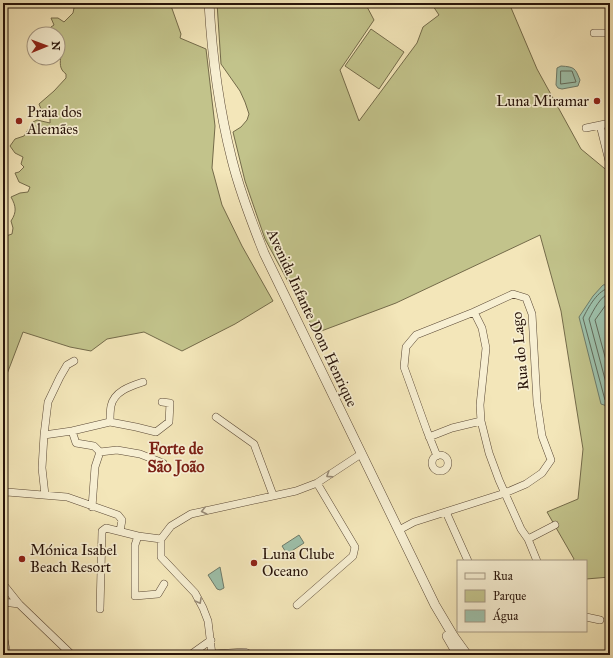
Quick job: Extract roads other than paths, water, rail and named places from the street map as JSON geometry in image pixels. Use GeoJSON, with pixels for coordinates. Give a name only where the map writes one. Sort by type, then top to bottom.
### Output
{"type":"FeatureCollection","features":[{"type":"Feature","properties":{"kind":"street","name":"Avenida Infante Dom Henrique"},"geometry":{"type":"LineString","coordinates":[[209,3],[214,65],[227,138],[249,215],[273,274],[435,605]]}},
{"type":"Feature","properties":{"kind":"street"},"geometry":{"type":"LineString","coordinates":[[594,33],[610,33]]}},
{"type":"Feature","properties":{"kind":"street"},"geometry":{"type":"LineString","coordinates":[[586,128],[610,123]]}},
{"type":"Feature","properties":{"kind":"street"},"geometry":{"type":"LineString","coordinates":[[600,125],[609,162]]}},
{"type":"Feature","properties":{"kind":"street","name":"Rua do Lago"},"geometry":{"type":"LineString","coordinates":[[399,530],[414,522],[505,493],[542,473],[551,460],[542,436],[537,402],[532,314],[526,298],[513,294],[474,312],[416,335],[406,346],[404,367],[437,456]]}},
{"type":"Feature","properties":{"kind":"street"},"geometry":{"type":"LineString","coordinates":[[474,312],[482,328],[486,348],[480,406],[481,421],[489,453],[520,529],[528,539],[537,560]]}},
{"type":"Feature","properties":{"kind":"street"},"geometry":{"type":"LineString","coordinates":[[45,495],[42,468],[48,402],[67,365],[74,361]]}},
{"type":"Feature","properties":{"kind":"street"},"geometry":{"type":"LineString","coordinates":[[110,422],[111,404],[117,395],[128,387],[143,382]]}},
{"type":"Feature","properties":{"kind":"street"},"geometry":{"type":"LineString","coordinates":[[44,435],[72,431],[110,422],[156,432],[169,422],[170,404],[162,402]]}},
{"type":"Feature","properties":{"kind":"street"},"geometry":{"type":"LineString","coordinates":[[216,417],[254,444],[273,495]]}},
{"type":"Feature","properties":{"kind":"street"},"geometry":{"type":"LineString","coordinates":[[429,437],[452,428],[481,421]]}},
{"type":"Feature","properties":{"kind":"street"},"geometry":{"type":"LineString","coordinates":[[72,431],[76,443],[94,446],[100,452]]}},
{"type":"Feature","properties":{"kind":"street"},"geometry":{"type":"LineString","coordinates":[[100,452],[117,450],[140,454],[163,463]]}},
{"type":"Feature","properties":{"kind":"street"},"geometry":{"type":"LineString","coordinates":[[92,506],[95,467],[100,452]]}},
{"type":"Feature","properties":{"kind":"street"},"geometry":{"type":"LineString","coordinates":[[251,655],[245,652],[212,654],[208,621],[203,608],[195,593],[161,557],[161,539],[171,526],[191,514],[296,491],[317,483],[361,454]]}},
{"type":"Feature","properties":{"kind":"street"},"geometry":{"type":"LineString","coordinates":[[297,605],[353,556],[355,547],[317,483]]}},
{"type":"Feature","properties":{"kind":"street"},"geometry":{"type":"LineString","coordinates":[[3,493],[7,492],[66,497],[118,515],[122,520],[120,531]]}},
{"type":"Feature","properties":{"kind":"street"},"geometry":{"type":"LineString","coordinates":[[446,512],[468,560]]}},
{"type":"Feature","properties":{"kind":"street"},"geometry":{"type":"LineString","coordinates":[[528,539],[555,525]]}},
{"type":"Feature","properties":{"kind":"street"},"geometry":{"type":"LineString","coordinates":[[100,609],[102,531],[106,528],[138,536],[161,539]]}},
{"type":"Feature","properties":{"kind":"street"},"geometry":{"type":"LineString","coordinates":[[138,536],[135,544],[135,596],[158,594],[164,584]]}},
{"type":"Feature","properties":{"kind":"street"},"geometry":{"type":"LineString","coordinates":[[3,584],[19,604],[72,655]]}},
{"type":"Feature","properties":{"kind":"street"},"geometry":{"type":"LineString","coordinates":[[3,602],[19,604]]}},
{"type":"Feature","properties":{"kind":"street"},"geometry":{"type":"LineString","coordinates":[[435,605],[448,638],[458,655]]}},
{"type":"Feature","properties":{"kind":"street"},"geometry":{"type":"LineString","coordinates":[[435,605],[454,637],[467,655]]}},
{"type":"Feature","properties":{"kind":"street"},"geometry":{"type":"LineString","coordinates":[[587,617],[600,620]]}},
{"type":"Feature","properties":{"kind":"street"},"geometry":{"type":"LineString","coordinates":[[3,634],[7,655]]}},
{"type":"Feature","properties":{"kind":"street"},"geometry":{"type":"LineString","coordinates":[[190,655],[211,640]]}},
{"type":"Feature","properties":{"kind":"water"},"geometry":{"type":"Polygon","coordinates":[[[561,66],[574,69],[580,80],[578,86],[562,89],[558,88],[556,85],[557,68],[561,66]]]}},
{"type":"Feature","properties":{"kind":"water"},"geometry":{"type":"Polygon","coordinates":[[[610,284],[610,407],[601,404],[579,317],[593,296],[603,285],[610,284]]]}},
{"type":"Feature","properties":{"kind":"water"},"geometry":{"type":"Polygon","coordinates":[[[299,535],[304,543],[287,554],[282,546],[299,535]]]}},
{"type":"Feature","properties":{"kind":"water"},"geometry":{"type":"Polygon","coordinates":[[[220,567],[224,588],[220,590],[217,589],[208,575],[220,567]]]}},
{"type":"Feature","properties":{"kind":"place","name":"Luna Miramar"},"geometry":{"type":"Point","coordinates":[597,101]}},
{"type":"Feature","properties":{"kind":"place","name":"Praia dos Alemães"},"geometry":{"type":"Point","coordinates":[19,121]}},
{"type":"Feature","properties":{"kind":"place","name":"Mónica Isabel Beach Resort"},"geometry":{"type":"Point","coordinates":[22,559]}},
{"type":"Feature","properties":{"kind":"place","name":"Luna Clube Oceano"},"geometry":{"type":"Point","coordinates":[254,563]}},
{"type":"Feature","properties":{"kind":"district","name":"Forte de São João"},"geometry":{"type":"Point","coordinates":[176,457]}}]}
